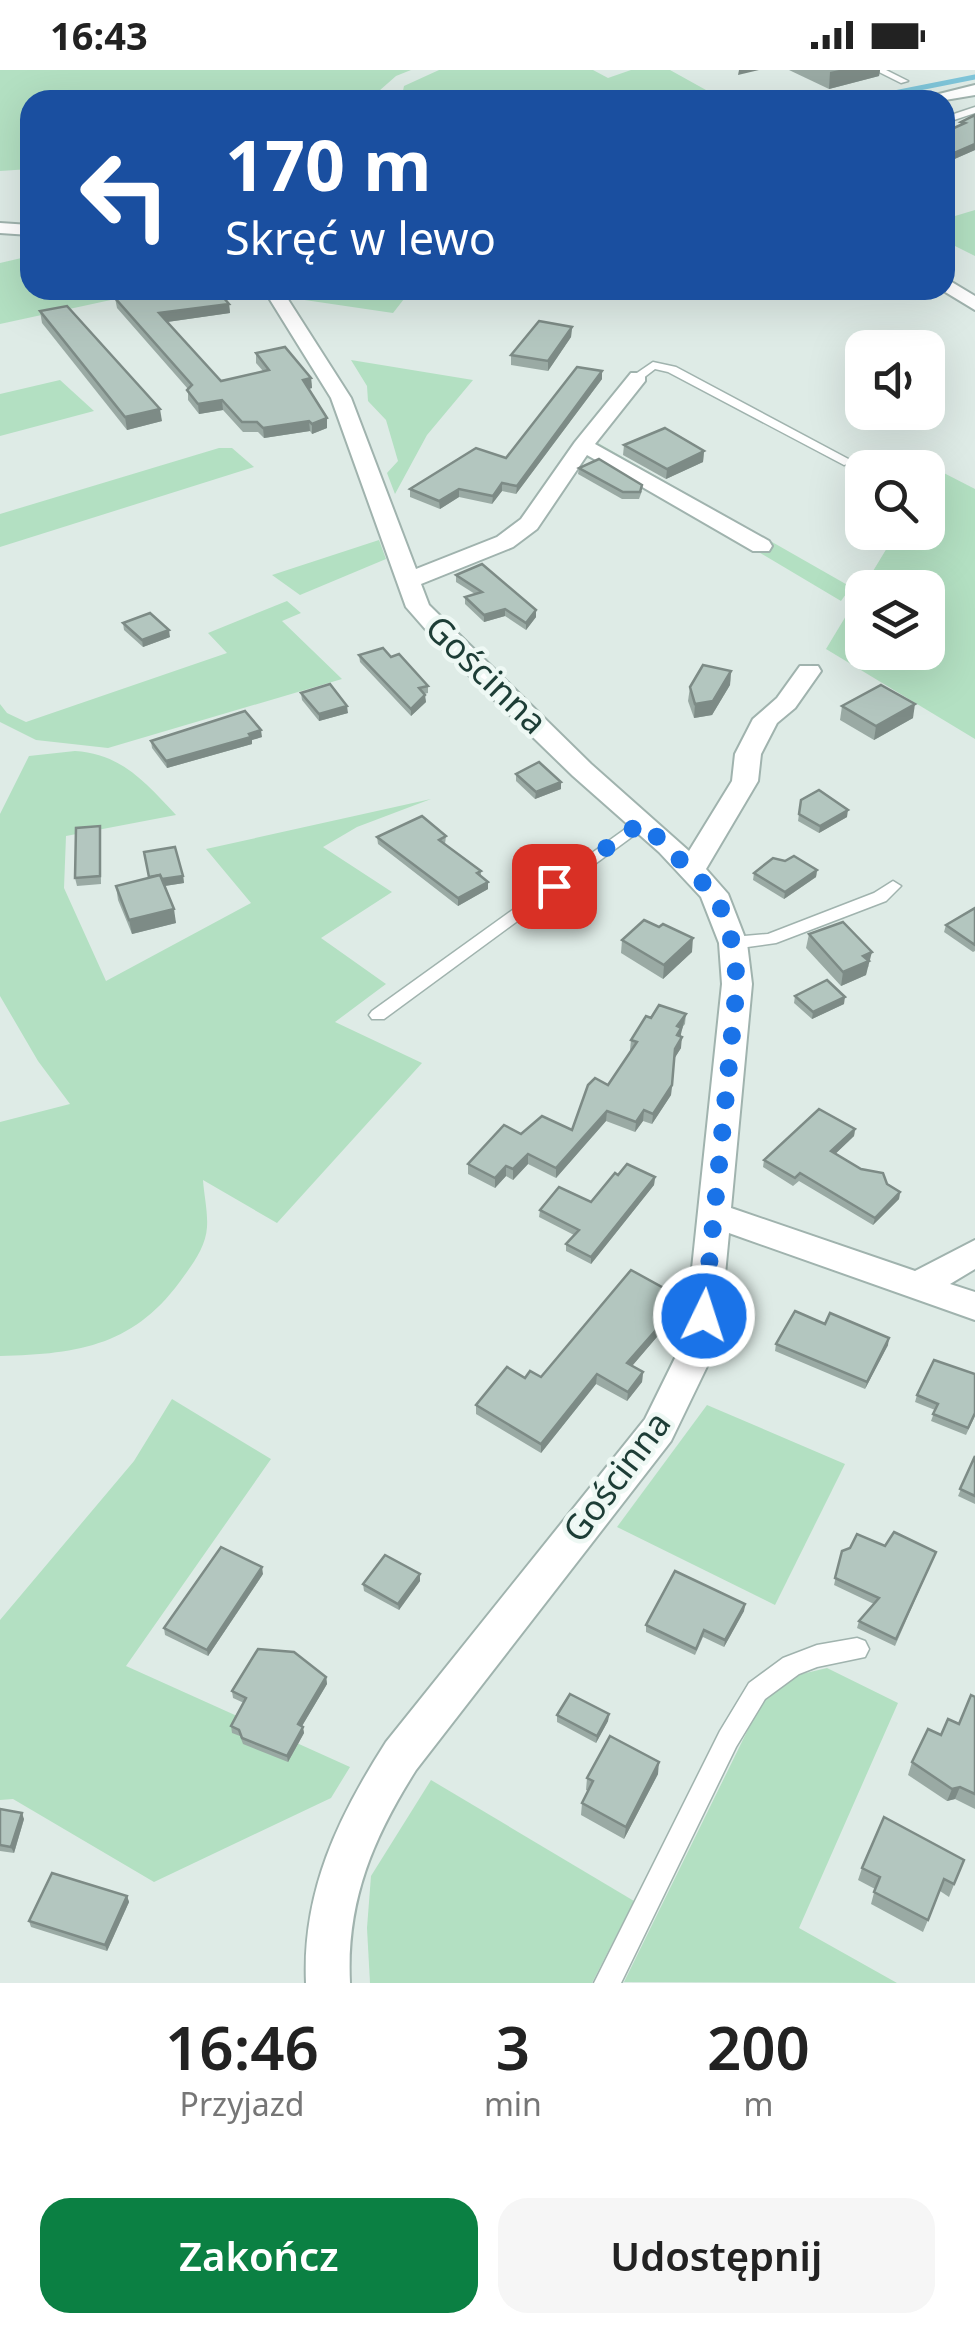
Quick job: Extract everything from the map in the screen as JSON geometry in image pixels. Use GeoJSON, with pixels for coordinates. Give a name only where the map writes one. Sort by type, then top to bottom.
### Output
{"type":"FeatureCollection","features":[{"type":"Feature","properties":{"kind":"street","name":"Gościnna"},"geometry":{"type":"LineString","coordinates":[[279,300],[341,398],[407,581],[429,622],[714,894],[733,943],[737,984],[704,1316],[681,1388],[658,1430],[402,1756],[366,1808],[341,1864],[329,1920],[328,1983]]}},
{"type":"Feature","properties":{"kind":"street"},"geometry":{"type":"LineString","coordinates":[[407,581],[490,549],[529,524],[582,446],[638,378]]}},
{"type":"Feature","properties":{"kind":"street"},"geometry":{"type":"LineString","coordinates":[[582,446],[599,452],[761,546]]}},
{"type":"Feature","properties":{"kind":"street"},"geometry":{"type":"LineString","coordinates":[[692,869],[745,782],[748,754],[766,719],[786,703],[809,672]]}},
{"type":"Feature","properties":{"kind":"street"},"geometry":{"type":"LineString","coordinates":[[712,1214],[975,1306]]}},
{"type":"Feature","properties":{"kind":"street"},"geometry":{"type":"LineString","coordinates":[[918,1286],[975,1253]]}},
{"type":"Feature","properties":{"kind":"lane"},"geometry":{"type":"LineString","coordinates":[[880,70],[904,81]]}},
{"type":"Feature","properties":{"kind":"lane"},"geometry":{"type":"LineString","coordinates":[[638,378],[654,365],[672,370],[845,460]]}},
{"type":"Feature","properties":{"kind":"lane"},"geometry":{"type":"LineString","coordinates":[[378,1015],[642,822]]}},
{"type":"Feature","properties":{"kind":"lane"},"geometry":{"type":"LineString","coordinates":[[733,943],[770,939],[880,896],[892,886]]}},
{"type":"Feature","properties":{"kind":"lane"},"geometry":{"type":"LineString","coordinates":[[606,1983],[728,1739],[757,1691],[791,1666],[857,1649]]}},
{"type":"Feature","properties":{"kind":"green space"},"geometry":{"type":"Polygon","coordinates":[[[0,70],[411,70],[396,76],[380,90],[20,90],[20,170],[0,171],[0,70]]]}},
{"type":"Feature","properties":{"kind":"green space"},"geometry":{"type":"Polygon","coordinates":[[[439,70],[593,70],[608,78],[631,70],[670,70],[706,90],[403,90],[404,86],[439,70]]]}},
{"type":"Feature","properties":{"kind":"green space"},"geometry":{"type":"Polygon","coordinates":[[[975,210],[975,256],[955,246],[955,216],[975,210]]]}},
{"type":"Feature","properties":{"kind":"green space"},"geometry":{"type":"Polygon","coordinates":[[[20,258],[20,300],[111,300],[0,324],[0,263],[20,258]]]}},
{"type":"Feature","properties":{"kind":"green space"},"geometry":{"type":"Polygon","coordinates":[[[305,300],[403,300],[393,313],[305,300]]]}},
{"type":"Feature","properties":{"kind":"green space"},"geometry":{"type":"Polygon","coordinates":[[[351,360],[473,380],[427,435],[395,494],[387,473],[398,461],[386,420],[368,401],[367,386],[351,360]]]}},
{"type":"Feature","properties":{"kind":"green space"},"geometry":{"type":"Polygon","coordinates":[[[60,380],[94,411],[0,436],[0,394],[60,380]]]}},
{"type":"Feature","properties":{"kind":"green space"},"geometry":{"type":"Polygon","coordinates":[[[591,439],[845,584],[845,595],[841,601],[602,459],[578,458],[591,439]]]}},
{"type":"Feature","properties":{"kind":"green space"},"geometry":{"type":"Polygon","coordinates":[[[219,448],[232,448],[254,467],[0,547],[0,514],[219,448]]]}},
{"type":"Feature","properties":{"kind":"green space"},"geometry":{"type":"Polygon","coordinates":[[[945,474],[975,489],[975,739],[861,670],[945,670],[945,570],[874,570],[886,550],[945,550],[945,474]]]}},
{"type":"Feature","properties":{"kind":"green space"},"geometry":{"type":"Polygon","coordinates":[[[379,540],[386,559],[300,595],[272,575],[379,540]]]}},
{"type":"Feature","properties":{"kind":"green space"},"geometry":{"type":"Polygon","coordinates":[[[287,601],[301,613],[282,621],[342,679],[108,748],[36,740],[0,722],[0,704],[7,713],[26,722],[227,653],[208,633],[287,601]]]}},
{"type":"Feature","properties":{"kind":"green space"},"geometry":{"type":"Polygon","coordinates":[[[845,617],[845,660],[826,649],[845,617]]]}},
{"type":"Feature","properties":{"kind":"green space"},"geometry":{"type":"Polygon","coordinates":[[[75,751],[120,764],[176,815],[66,836],[64,888],[106,981],[251,903],[206,849],[431,799],[357,827],[323,847],[392,892],[321,938],[386,984],[335,1022],[422,1063],[277,1223],[203,1180],[206,1234],[196,1259],[166,1299],[126,1331],[81,1348],[0,1356],[0,1122],[70,1104],[38,1061],[0,996],[0,814],[29,756],[75,751]]]}},
{"type":"Feature","properties":{"kind":"green space"},"geometry":{"type":"Polygon","coordinates":[[[172,1399],[271,1459],[126,1666],[350,1767],[331,1798],[154,1882],[13,1799],[0,1800],[0,1620],[134,1461],[172,1399]]]}},
{"type":"Feature","properties":{"kind":"green space"},"geometry":{"type":"Polygon","coordinates":[[[707,1405],[845,1464],[775,1605],[617,1527],[707,1405]]]}},
{"type":"Feature","properties":{"kind":"green space"},"geometry":{"type":"Polygon","coordinates":[[[827,1668],[898,1703],[799,1928],[897,1983],[624,1982],[761,1703],[789,1677],[827,1668]]]}},
{"type":"Feature","properties":{"kind":"green space"},"geometry":{"type":"Polygon","coordinates":[[[431,1780],[634,1901],[592,1983],[370,1983],[367,1928],[371,1876],[431,1780]]]}},
{"type":"Feature","properties":{"kind":"building"},"geometry":{"type":"Polygon","coordinates":[[[975,115],[975,144],[955,153],[955,128],[965,123],[961,122],[975,115]]]}},
{"type":"Feature","properties":{"kind":"building"},"geometry":{"type":"Polygon","coordinates":[[[117,300],[226,300],[229,304],[159,313],[221,381],[269,370],[256,353],[285,347],[311,378],[303,380],[327,418],[312,424],[309,421],[263,428],[257,422],[242,422],[222,400],[198,404],[187,390],[192,385],[117,300]]]}},
{"type":"Feature","properties":{"kind":"building"},"geometry":{"type":"Polygon","coordinates":[[[67,306],[160,409],[125,417],[40,311],[67,306]]]}},
{"type":"Feature","properties":{"kind":"building"},"geometry":{"type":"Polygon","coordinates":[[[539,321],[572,327],[548,361],[511,355],[539,321]]]}},
{"type":"Feature","properties":{"kind":"building"},"geometry":{"type":"Polygon","coordinates":[[[577,367],[602,371],[517,486],[502,483],[493,496],[459,489],[439,501],[410,489],[476,448],[506,458],[577,367]]]}},
{"type":"Feature","properties":{"kind":"building"},"geometry":{"type":"Polygon","coordinates":[[[665,428],[704,451],[667,469],[624,445],[665,428]]]}},
{"type":"Feature","properties":{"kind":"building"},"geometry":{"type":"Polygon","coordinates":[[[599,459],[642,485],[640,492],[623,492],[579,468],[599,459]]]}},
{"type":"Feature","properties":{"kind":"building"},"geometry":{"type":"Polygon","coordinates":[[[482,564],[536,610],[526,623],[505,609],[484,615],[465,597],[482,592],[456,575],[482,564]]]}},
{"type":"Feature","properties":{"kind":"building"},"geometry":{"type":"Polygon","coordinates":[[[150,613],[169,630],[142,640],[123,623],[150,613]]]}},
{"type":"Feature","properties":{"kind":"building"},"geometry":{"type":"Polygon","coordinates":[[[383,648],[391,657],[399,654],[428,686],[419,688],[425,695],[411,709],[359,655],[383,648]]]}},
{"type":"Feature","properties":{"kind":"building"},"geometry":{"type":"Polygon","coordinates":[[[703,665],[731,671],[713,701],[695,704],[690,687],[703,665]]]}},
{"type":"Feature","properties":{"kind":"building"},"geometry":{"type":"Polygon","coordinates":[[[330,684],[347,706],[319,714],[301,693],[330,684]]]}},
{"type":"Feature","properties":{"kind":"building"},"geometry":{"type":"Polygon","coordinates":[[[881,685],[915,704],[876,726],[842,706],[881,685]]]}},
{"type":"Feature","properties":{"kind":"building"},"geometry":{"type":"Polygon","coordinates":[[[245,711],[261,730],[249,734],[251,737],[166,761],[151,741],[245,711]]]}},
{"type":"Feature","properties":{"kind":"building"},"geometry":{"type":"Polygon","coordinates":[[[539,762],[561,782],[536,792],[516,774],[539,762]]]}},
{"type":"Feature","properties":{"kind":"building"},"geometry":{"type":"Polygon","coordinates":[[[819,790],[848,810],[820,826],[799,814],[801,800],[819,790]]]}},
{"type":"Feature","properties":{"kind":"building"},"geometry":{"type":"Polygon","coordinates":[[[422,816],[446,836],[439,840],[481,871],[477,873],[488,882],[458,898],[377,837],[422,816]]]}},
{"type":"Feature","properties":{"kind":"building"},"geometry":{"type":"Polygon","coordinates":[[[100,826],[100,876],[75,878],[76,828],[100,826]]]}},
{"type":"Feature","properties":{"kind":"building"},"geometry":{"type":"Polygon","coordinates":[[[175,847],[183,876],[149,877],[144,852],[175,847]]]}},
{"type":"Feature","properties":{"kind":"building"},"geometry":{"type":"Polygon","coordinates":[[[794,856],[817,870],[785,892],[754,873],[773,858],[785,861],[794,856]]]}},
{"type":"Feature","properties":{"kind":"building"},"geometry":{"type":"Polygon","coordinates":[[[160,875],[174,909],[129,920],[116,886],[160,875]]]}},
{"type":"Feature","properties":{"kind":"building"},"geometry":{"type":"Polygon","coordinates":[[[975,908],[975,945],[946,925],[975,908]]]}},
{"type":"Feature","properties":{"kind":"building"},"geometry":{"type":"Polygon","coordinates":[[[644,920],[693,938],[664,965],[622,940],[644,920]]]}},
{"type":"Feature","properties":{"kind":"building"},"geometry":{"type":"Polygon","coordinates":[[[843,922],[872,952],[863,956],[869,961],[843,972],[809,934],[843,922]]]}},
{"type":"Feature","properties":{"kind":"building"},"geometry":{"type":"Polygon","coordinates":[[[827,980],[845,997],[813,1012],[795,996],[827,980]]]}},
{"type":"Feature","properties":{"kind":"building"},"geometry":{"type":"Polygon","coordinates":[[[659,1005],[686,1014],[677,1026],[681,1028],[677,1035],[682,1037],[675,1049],[672,1085],[653,1114],[644,1110],[636,1122],[607,1111],[556,1168],[528,1154],[513,1169],[506,1166],[495,1178],[468,1164],[504,1125],[521,1134],[542,1116],[572,1130],[588,1085],[595,1078],[608,1085],[637,1042],[631,1040],[646,1016],[651,1018],[659,1005]]]}},
{"type":"Feature","properties":{"kind":"building"},"geometry":{"type":"Polygon","coordinates":[[[819,1109],[855,1129],[831,1151],[861,1169],[883,1173],[887,1184],[900,1192],[875,1218],[800,1173],[795,1178],[764,1160],[819,1109]]]}},
{"type":"Feature","properties":{"kind":"building"},"geometry":{"type":"Polygon","coordinates":[[[627,1164],[655,1177],[591,1257],[566,1244],[579,1230],[540,1210],[559,1187],[591,1202],[627,1164]]]}},
{"type":"Feature","properties":{"kind":"building"},"geometry":{"type":"Polygon","coordinates":[[[631,1270],[678,1296],[660,1319],[663,1322],[627,1363],[643,1372],[628,1392],[597,1374],[541,1444],[476,1405],[507,1367],[525,1378],[530,1371],[541,1377],[631,1270]]]}},
{"type":"Feature","properties":{"kind":"building"},"geometry":{"type":"Polygon","coordinates":[[[795,1311],[825,1324],[830,1313],[889,1338],[867,1382],[776,1344],[795,1311]]]}},
{"type":"Feature","properties":{"kind":"building"},"geometry":{"type":"Polygon","coordinates":[[[934,1360],[975,1374],[975,1413],[968,1428],[933,1414],[938,1404],[917,1395],[934,1360]]]}},
{"type":"Feature","properties":{"kind":"building"},"geometry":{"type":"Polygon","coordinates":[[[975,1456],[975,1496],[960,1489],[975,1456]]]}},
{"type":"Feature","properties":{"kind":"building"},"geometry":{"type":"Polygon","coordinates":[[[894,1532],[936,1552],[896,1639],[859,1621],[879,1598],[835,1578],[842,1551],[850,1548],[857,1534],[885,1546],[894,1532]]]}},
{"type":"Feature","properties":{"kind":"building"},"geometry":{"type":"Polygon","coordinates":[[[221,1547],[262,1567],[207,1650],[164,1628],[221,1547]]]}},
{"type":"Feature","properties":{"kind":"building"},"geometry":{"type":"Polygon","coordinates":[[[385,1555],[420,1574],[398,1604],[363,1584],[385,1555]]]}},
{"type":"Feature","properties":{"kind":"building"},"geometry":{"type":"Polygon","coordinates":[[[675,1571],[745,1604],[725,1640],[704,1630],[696,1649],[646,1625],[675,1571]]]}},
{"type":"Feature","properties":{"kind":"building"},"geometry":{"type":"Polygon","coordinates":[[[258,1649],[294,1652],[326,1677],[298,1724],[303,1727],[287,1756],[242,1738],[239,1730],[231,1726],[246,1698],[232,1691],[258,1649]]]}},
{"type":"Feature","properties":{"kind":"building"},"geometry":{"type":"Polygon","coordinates":[[[570,1694],[609,1714],[597,1736],[557,1715],[570,1694]]]}},
{"type":"Feature","properties":{"kind":"building"},"geometry":{"type":"Polygon","coordinates":[[[971,1695],[975,1697],[975,1794],[960,1787],[952,1789],[912,1762],[928,1729],[941,1735],[948,1719],[959,1724],[971,1695]]]}},
{"type":"Feature","properties":{"kind":"building"},"geometry":{"type":"Polygon","coordinates":[[[610,1736],[659,1762],[626,1827],[582,1803],[593,1781],[587,1778],[610,1736]]]}},
{"type":"Feature","properties":{"kind":"building"},"geometry":{"type":"Polygon","coordinates":[[[0,1809],[22,1813],[11,1847],[0,1845],[0,1809]]]}},
{"type":"Feature","properties":{"kind":"building"},"geometry":{"type":"Polygon","coordinates":[[[884,1817],[964,1860],[954,1884],[944,1879],[928,1920],[874,1892],[880,1877],[862,1868],[884,1817]]]}},
{"type":"Feature","properties":{"kind":"building"},"geometry":{"type":"Polygon","coordinates":[[[52,1873],[127,1896],[105,1945],[29,1921],[52,1873]]]}},
{"type":"Feature","properties":{"kind":"waterway"},"geometry":{"type":"LineString","coordinates":[[909,90],[975,77]]}},
{"type":"Feature","properties":{"kind":"route"},"geometry":{"type":"LineString","coordinates":[[554,886],[642,822],[714,894],[726,919],[737,984],[704,1316]]}}]}
